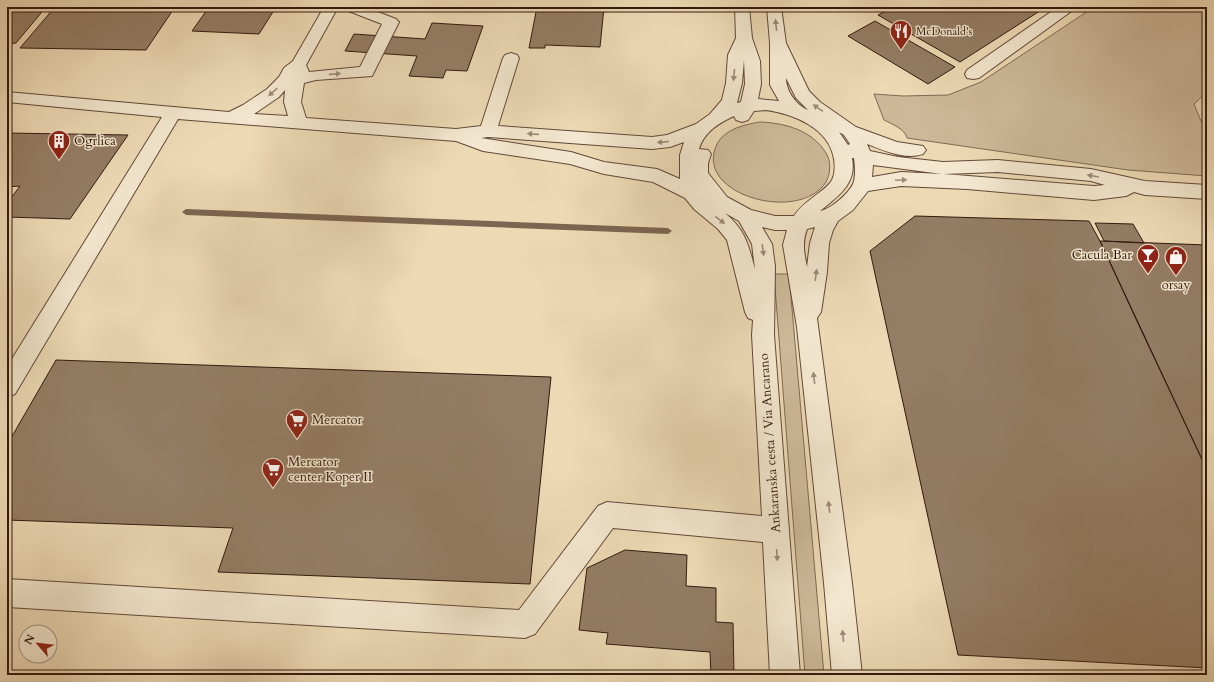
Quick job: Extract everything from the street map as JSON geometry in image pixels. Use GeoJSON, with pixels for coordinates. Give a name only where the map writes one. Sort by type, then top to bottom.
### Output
{"type":"FeatureCollection","features":[{"type":"Feature","properties":{"kind":"street"},"geometry":{"type":"LineString","coordinates":[[300,123],[292,104],[293,92],[298,72],[331,7]]}},
{"type":"Feature","properties":{"kind":"street"},"geometry":{"type":"LineString","coordinates":[[233,118],[274,93],[290,72],[315,75],[366,72],[391,22],[350,7]]}},
{"type":"Feature","properties":{"kind":"street"},"geometry":{"type":"LineString","coordinates":[[692,193],[694,173],[699,163],[706,140],[723,125],[743,115],[749,105],[753,84],[752,61],[744,38],[742,7]]}},
{"type":"Feature","properties":{"kind":"street"},"geometry":{"type":"LineString","coordinates":[[774,7],[778,43],[778,85],[793,110]]}},
{"type":"Feature","properties":{"kind":"street"},"geometry":{"type":"LineString","coordinates":[[973,74],[1068,7]]}},
{"type":"Feature","properties":{"kind":"street"},"geometry":{"type":"LineString","coordinates":[[7,97],[173,113],[456,135],[488,131],[652,143],[670,141],[700,129],[717,116],[730,101],[734,83],[736,55],[744,38]]}},
{"type":"Feature","properties":{"kind":"street"},"geometry":{"type":"LineString","coordinates":[[778,43],[802,94],[844,138],[863,155],[898,163],[943,168],[998,166]]}},
{"type":"Feature","properties":{"kind":"street"},"geometry":{"type":"LineString","coordinates":[[488,131],[512,58]]}},
{"type":"Feature","properties":{"kind":"street"},"geometry":{"type":"LineString","coordinates":[[717,116],[749,105],[766,104],[780,106],[793,110],[824,128],[834,137],[895,148],[965,158],[998,166],[1091,176],[1145,188],[1207,192]]}},
{"type":"Feature","properties":{"kind":"street"},"geometry":{"type":"LineString","coordinates":[[7,387],[173,113]]}},
{"type":"Feature","properties":{"kind":"street"},"geometry":{"type":"LineString","coordinates":[[700,129],[692,141],[688,156],[694,173],[720,202],[746,216],[775,223],[799,223],[832,216]]}},
{"type":"Feature","properties":{"kind":"street"},"geometry":{"type":"LineString","coordinates":[[456,135],[483,146],[571,158],[644,159],[670,164],[694,173]]}},
{"type":"Feature","properties":{"kind":"street"},"geometry":{"type":"LineString","coordinates":[[844,138],[844,164],[842,178],[836,189],[812,208],[799,223],[795,231],[793,244],[808,327],[838,583],[847,675]]}},
{"type":"Feature","properties":{"kind":"street"},"geometry":{"type":"LineString","coordinates":[[808,327],[817,271],[818,247],[824,227],[832,216],[846,205],[862,185],[864,166],[863,155]]}},
{"type":"Feature","properties":{"kind":"street"},"geometry":{"type":"LineString","coordinates":[[571,158],[604,168],[658,176],[692,193],[701,204],[725,224],[736,237],[762,335]]}},
{"type":"Feature","properties":{"kind":"street"},"geometry":{"type":"LineString","coordinates":[[862,185],[901,180],[967,182],[1094,193],[1145,188]]}},
{"type":"Feature","properties":{"kind":"street","name":"Ankaranska cesta / Via Ancarano"},"geometry":{"type":"LineString","coordinates":[[746,216],[762,244],[765,266],[762,335],[785,675]]}},
{"type":"Feature","properties":{"kind":"street"},"geometry":{"type":"LineString","coordinates":[[7,593],[525,624],[607,516],[775,530]]}},
{"type":"Feature","properties":{"kind":"shaded area"},"geometry":{"type":"Polygon","coordinates":[[[1094,7],[1207,7],[1207,92],[1194,104],[1201,121],[1207,124],[1207,176],[1128,170],[907,138],[901,129],[884,120],[874,94],[903,96],[948,95],[981,82],[1094,7]]]}},
{"type":"Feature","properties":{"kind":"shaded area"},"geometry":{"type":"Polygon","coordinates":[[[760,122],[788,126],[806,133],[820,145],[826,153],[830,163],[829,175],[826,182],[813,194],[795,201],[775,202],[755,198],[736,191],[722,180],[714,166],[715,149],[718,143],[727,133],[739,127],[760,122]]]}},
{"type":"Feature","properties":{"kind":"shaded area"},"geometry":{"type":"Polygon","coordinates":[[[774,274],[789,274],[824,675],[805,675],[774,274]]]}},
{"type":"Feature","properties":{"kind":"building"},"geometry":{"type":"Polygon","coordinates":[[[7,7],[46,7],[16,43],[7,44],[7,7]]]}},
{"type":"Feature","properties":{"kind":"building"},"geometry":{"type":"Polygon","coordinates":[[[55,7],[175,7],[146,50],[20,48],[55,7]]]}},
{"type":"Feature","properties":{"kind":"building"},"geometry":{"type":"Polygon","coordinates":[[[209,7],[276,7],[259,34],[192,31],[209,7]]]}},
{"type":"Feature","properties":{"kind":"building"},"geometry":{"type":"Polygon","coordinates":[[[537,7],[604,7],[600,47],[545,45],[545,48],[529,48],[537,7]]]}},
{"type":"Feature","properties":{"kind":"building"},"geometry":{"type":"Polygon","coordinates":[[[893,7],[1046,7],[960,62],[878,15],[893,7]]]}},
{"type":"Feature","properties":{"kind":"building","name":"McDonald's"},"geometry":{"type":"Polygon","coordinates":[[[875,21],[955,67],[928,84],[848,36],[875,21]]]}},
{"type":"Feature","properties":{"kind":"building"},"geometry":{"type":"Polygon","coordinates":[[[432,23],[483,26],[467,71],[446,70],[443,78],[409,76],[417,56],[345,51],[354,34],[425,39],[432,23]]]}},
{"type":"Feature","properties":{"kind":"building","name":"Ogrlica"},"geometry":{"type":"Polygon","coordinates":[[[7,133],[128,135],[70,219],[7,217],[7,200],[11,198],[20,186],[7,187],[7,133]]]}},
{"type":"Feature","properties":{"kind":"building"},"geometry":{"type":"Polygon","coordinates":[[[915,216],[1089,221],[1100,241],[1207,470],[1207,668],[958,655],[870,251],[915,216]]]}},
{"type":"Feature","properties":{"kind":"building"},"geometry":{"type":"Polygon","coordinates":[[[1095,223],[1133,224],[1144,243],[1104,241],[1095,223]]]}},
{"type":"Feature","properties":{"kind":"building"},"geometry":{"type":"Polygon","coordinates":[[[1100,241],[1207,245],[1207,470],[1143,334],[1100,241]]]}},
{"type":"Feature","properties":{"kind":"building","name":"Mercator center Koper II"},"geometry":{"type":"Polygon","coordinates":[[[56,360],[551,377],[530,584],[218,572],[233,528],[7,520],[7,445],[56,360]]]}},
{"type":"Feature","properties":{"kind":"building"},"geometry":{"type":"Polygon","coordinates":[[[625,550],[687,555],[686,586],[716,588],[716,622],[733,623],[734,675],[711,675],[710,652],[606,644],[608,633],[579,630],[587,568],[625,550]]]}},
{"type":"Feature","properties":{"kind":"waterway"},"geometry":{"type":"LineString","coordinates":[[186,212],[668,231]]}},
{"type":"Feature","properties":{"kind":"place","name":"McDonald's"},"geometry":{"type":"Point","coordinates":[901,50]}},
{"type":"Feature","properties":{"kind":"place","name":"Ogrlica"},"geometry":{"type":"Point","coordinates":[59,160]}},
{"type":"Feature","properties":{"kind":"place","name":"Cacula Bar"},"geometry":{"type":"Point","coordinates":[1148,274]}},
{"type":"Feature","properties":{"kind":"place","name":"orsay"},"geometry":{"type":"Point","coordinates":[1176,276]}},
{"type":"Feature","properties":{"kind":"place","name":"Mercator"},"geometry":{"type":"Point","coordinates":[297,440]}},
{"type":"Feature","properties":{"kind":"place","name":"Mercator center Koper II"},"geometry":{"type":"Point","coordinates":[273,488]}}]}
